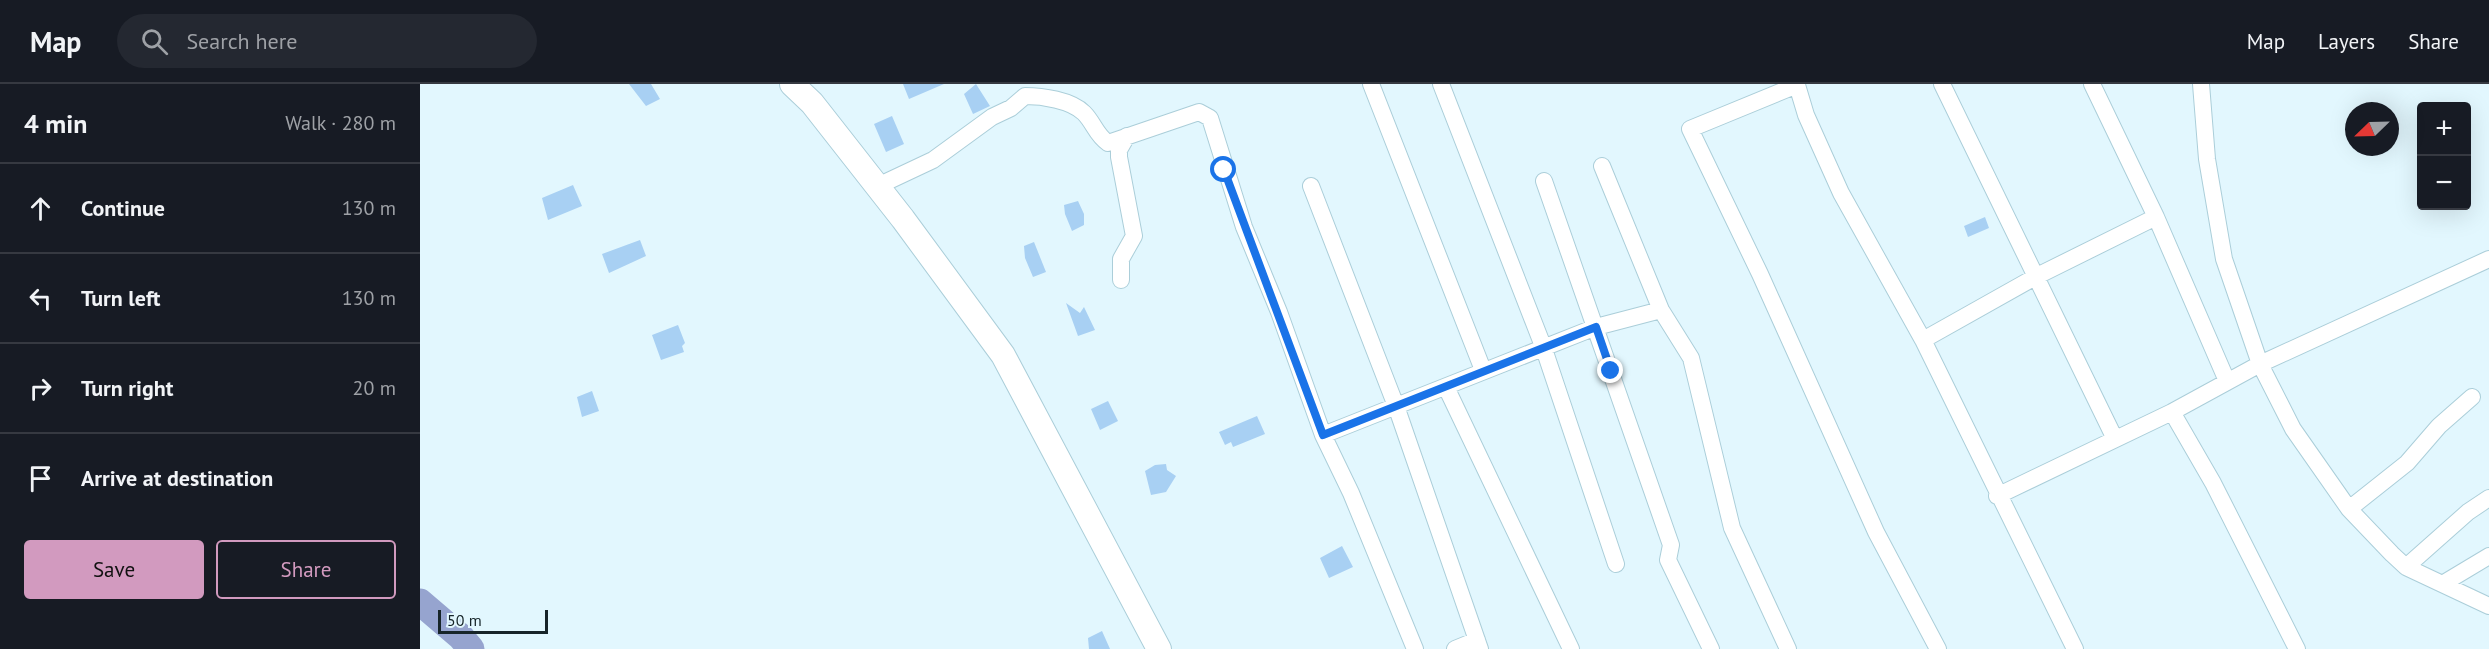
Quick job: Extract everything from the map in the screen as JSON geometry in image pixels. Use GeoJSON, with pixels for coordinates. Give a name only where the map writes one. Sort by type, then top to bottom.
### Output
{"type":"FeatureCollection","features":[{"type":"Feature","properties":{"kind":"main road"},"geometry":{"type":"LineString","coordinates":[[792,84],[812,103],[1003,355],[1159,649]]}},
{"type":"Feature","properties":{"kind":"street"},"geometry":{"type":"LineString","coordinates":[[1371,84],[1483,370]]}},
{"type":"Feature","properties":{"kind":"street"},"geometry":{"type":"LineString","coordinates":[[1441,84],[1544,346],[1616,564]]}},
{"type":"Feature","properties":{"kind":"street"},"geometry":{"type":"LineString","coordinates":[[1942,84],[2115,439]]}},
{"type":"Feature","properties":{"kind":"street"},"geometry":{"type":"LineString","coordinates":[[2092,84],[2156,217],[2227,381]]}},
{"type":"Feature","properties":{"kind":"street"},"geometry":{"type":"LineString","coordinates":[[2201,84],[2207,159],[2224,259],[2260,363],[2293,429],[2349,509],[2406,567],[2489,606]]}},
{"type":"Feature","properties":{"kind":"street"},"geometry":{"type":"LineString","coordinates":[[1938,649],[1876,532],[1760,274],[1690,129],[1797,85],[1806,115],[1841,193],[1923,340],[1997,496],[2075,649]]}},
{"type":"Feature","properties":{"kind":"street"},"geometry":{"type":"LineString","coordinates":[[874,183],[882,184],[933,160],[1025,96],[1037,96],[1073,106],[1084,112],[1095,131],[1108,143],[1199,111],[1210,118],[1244,227],[1279,312],[1323,435],[1351,493],[1415,649]]}},
{"type":"Feature","properties":{"kind":"street"},"geometry":{"type":"LineString","coordinates":[[1120,280],[1121,259],[1134,236],[1119,158],[1119,150],[1128,136]]}},
{"type":"Feature","properties":{"kind":"street"},"geometry":{"type":"LineString","coordinates":[[1602,166],[1661,310],[1691,358],[1732,528],[1788,649]]}},
{"type":"Feature","properties":{"kind":"street"},"geometry":{"type":"LineString","coordinates":[[1544,181],[1671,545],[1668,560],[1711,649]]}},
{"type":"Feature","properties":{"kind":"street"},"geometry":{"type":"LineString","coordinates":[[1311,186],[1396,406],[1478,645],[1455,649]]}},
{"type":"Feature","properties":{"kind":"street"},"geometry":{"type":"LineString","coordinates":[[1923,340],[2037,276],[2156,217]]}},
{"type":"Feature","properties":{"kind":"street"},"geometry":{"type":"LineString","coordinates":[[1997,496],[2172,412],[2260,363],[2489,259]]}},
{"type":"Feature","properties":{"kind":"street"},"geometry":{"type":"LineString","coordinates":[[1323,435],[1544,346],[1596,327],[1661,310]]}},
{"type":"Feature","properties":{"kind":"street"},"geometry":{"type":"LineString","coordinates":[[1446,387],[1571,649]]}},
{"type":"Feature","properties":{"kind":"street"},"geometry":{"type":"LineString","coordinates":[[2349,509],[2407,463],[2439,426],[2472,397]]}},
{"type":"Feature","properties":{"kind":"street"},"geometry":{"type":"LineString","coordinates":[[2172,412],[2213,483],[2297,649]]}},
{"type":"Feature","properties":{"kind":"street"},"geometry":{"type":"LineString","coordinates":[[2406,567],[2468,512],[2489,498]]}},
{"type":"Feature","properties":{"kind":"street"},"geometry":{"type":"LineString","coordinates":[[2444,583],[2489,556]]}},
{"type":"Feature","properties":{"kind":"building"},"geometry":{"type":"Polygon","coordinates":[[[629,84],[651,84],[660,99],[646,106],[629,84]]]}},
{"type":"Feature","properties":{"kind":"building"},"geometry":{"type":"Polygon","coordinates":[[[903,84],[944,84],[909,99],[903,84]]]}},
{"type":"Feature","properties":{"kind":"building"},"geometry":{"type":"Polygon","coordinates":[[[976,84],[990,106],[973,114],[964,94],[976,84]]]}},
{"type":"Feature","properties":{"kind":"building"},"geometry":{"type":"Polygon","coordinates":[[[892,116],[904,144],[886,152],[874,124],[892,116]]]}},
{"type":"Feature","properties":{"kind":"building"},"geometry":{"type":"Polygon","coordinates":[[[573,185],[582,206],[548,220],[542,198],[573,185]]]}},
{"type":"Feature","properties":{"kind":"building"},"geometry":{"type":"Polygon","coordinates":[[[1078,201],[1084,214],[1084,225],[1072,231],[1064,205],[1078,201]]]}},
{"type":"Feature","properties":{"kind":"building"},"geometry":{"type":"Polygon","coordinates":[[[1985,217],[1989,228],[1968,237],[1964,226],[1985,217]]]}},
{"type":"Feature","properties":{"kind":"building"},"geometry":{"type":"Polygon","coordinates":[[[640,240],[646,256],[609,273],[602,254],[640,240]]]}},
{"type":"Feature","properties":{"kind":"building"},"geometry":{"type":"Polygon","coordinates":[[[1034,242],[1046,272],[1033,277],[1025,258],[1024,246],[1034,242]]]}},
{"type":"Feature","properties":{"kind":"building"},"geometry":{"type":"Polygon","coordinates":[[[1066,303],[1080,313],[1084,307],[1095,330],[1078,336],[1066,303]]]}},
{"type":"Feature","properties":{"kind":"building"},"geometry":{"type":"Polygon","coordinates":[[[678,325],[685,343],[682,346],[684,352],[661,360],[652,335],[678,325]]]}},
{"type":"Feature","properties":{"kind":"building"},"geometry":{"type":"Polygon","coordinates":[[[592,391],[599,411],[582,417],[577,397],[592,391]]]}},
{"type":"Feature","properties":{"kind":"building"},"geometry":{"type":"Polygon","coordinates":[[[1108,401],[1118,421],[1100,430],[1091,409],[1108,401]]]}},
{"type":"Feature","properties":{"kind":"building"},"geometry":{"type":"Polygon","coordinates":[[[1257,416],[1265,434],[1233,447],[1231,442],[1225,445],[1219,432],[1257,416]]]}},
{"type":"Feature","properties":{"kind":"building"},"geometry":{"type":"Polygon","coordinates":[[[1166,464],[1167,470],[1176,476],[1166,492],[1151,495],[1145,471],[1155,465],[1166,464]]]}},
{"type":"Feature","properties":{"kind":"building"},"geometry":{"type":"Polygon","coordinates":[[[1342,546],[1353,567],[1329,578],[1320,558],[1342,546]]]}},
{"type":"Feature","properties":{"kind":"building"},"geometry":{"type":"Polygon","coordinates":[[[1102,631],[1110,649],[1089,649],[1088,638],[1102,631]]]}},
{"type":"Feature","properties":{"kind":"waterway"},"geometry":{"type":"LineString","coordinates":[[420,602],[461,637],[471,649]]}},
{"type":"Feature","properties":{"kind":"route"},"geometry":{"type":"LineString","coordinates":[[1224,170],[1267,289],[1279,312],[1286,338],[1323,435],[1596,327],[1611,371]]}}]}
